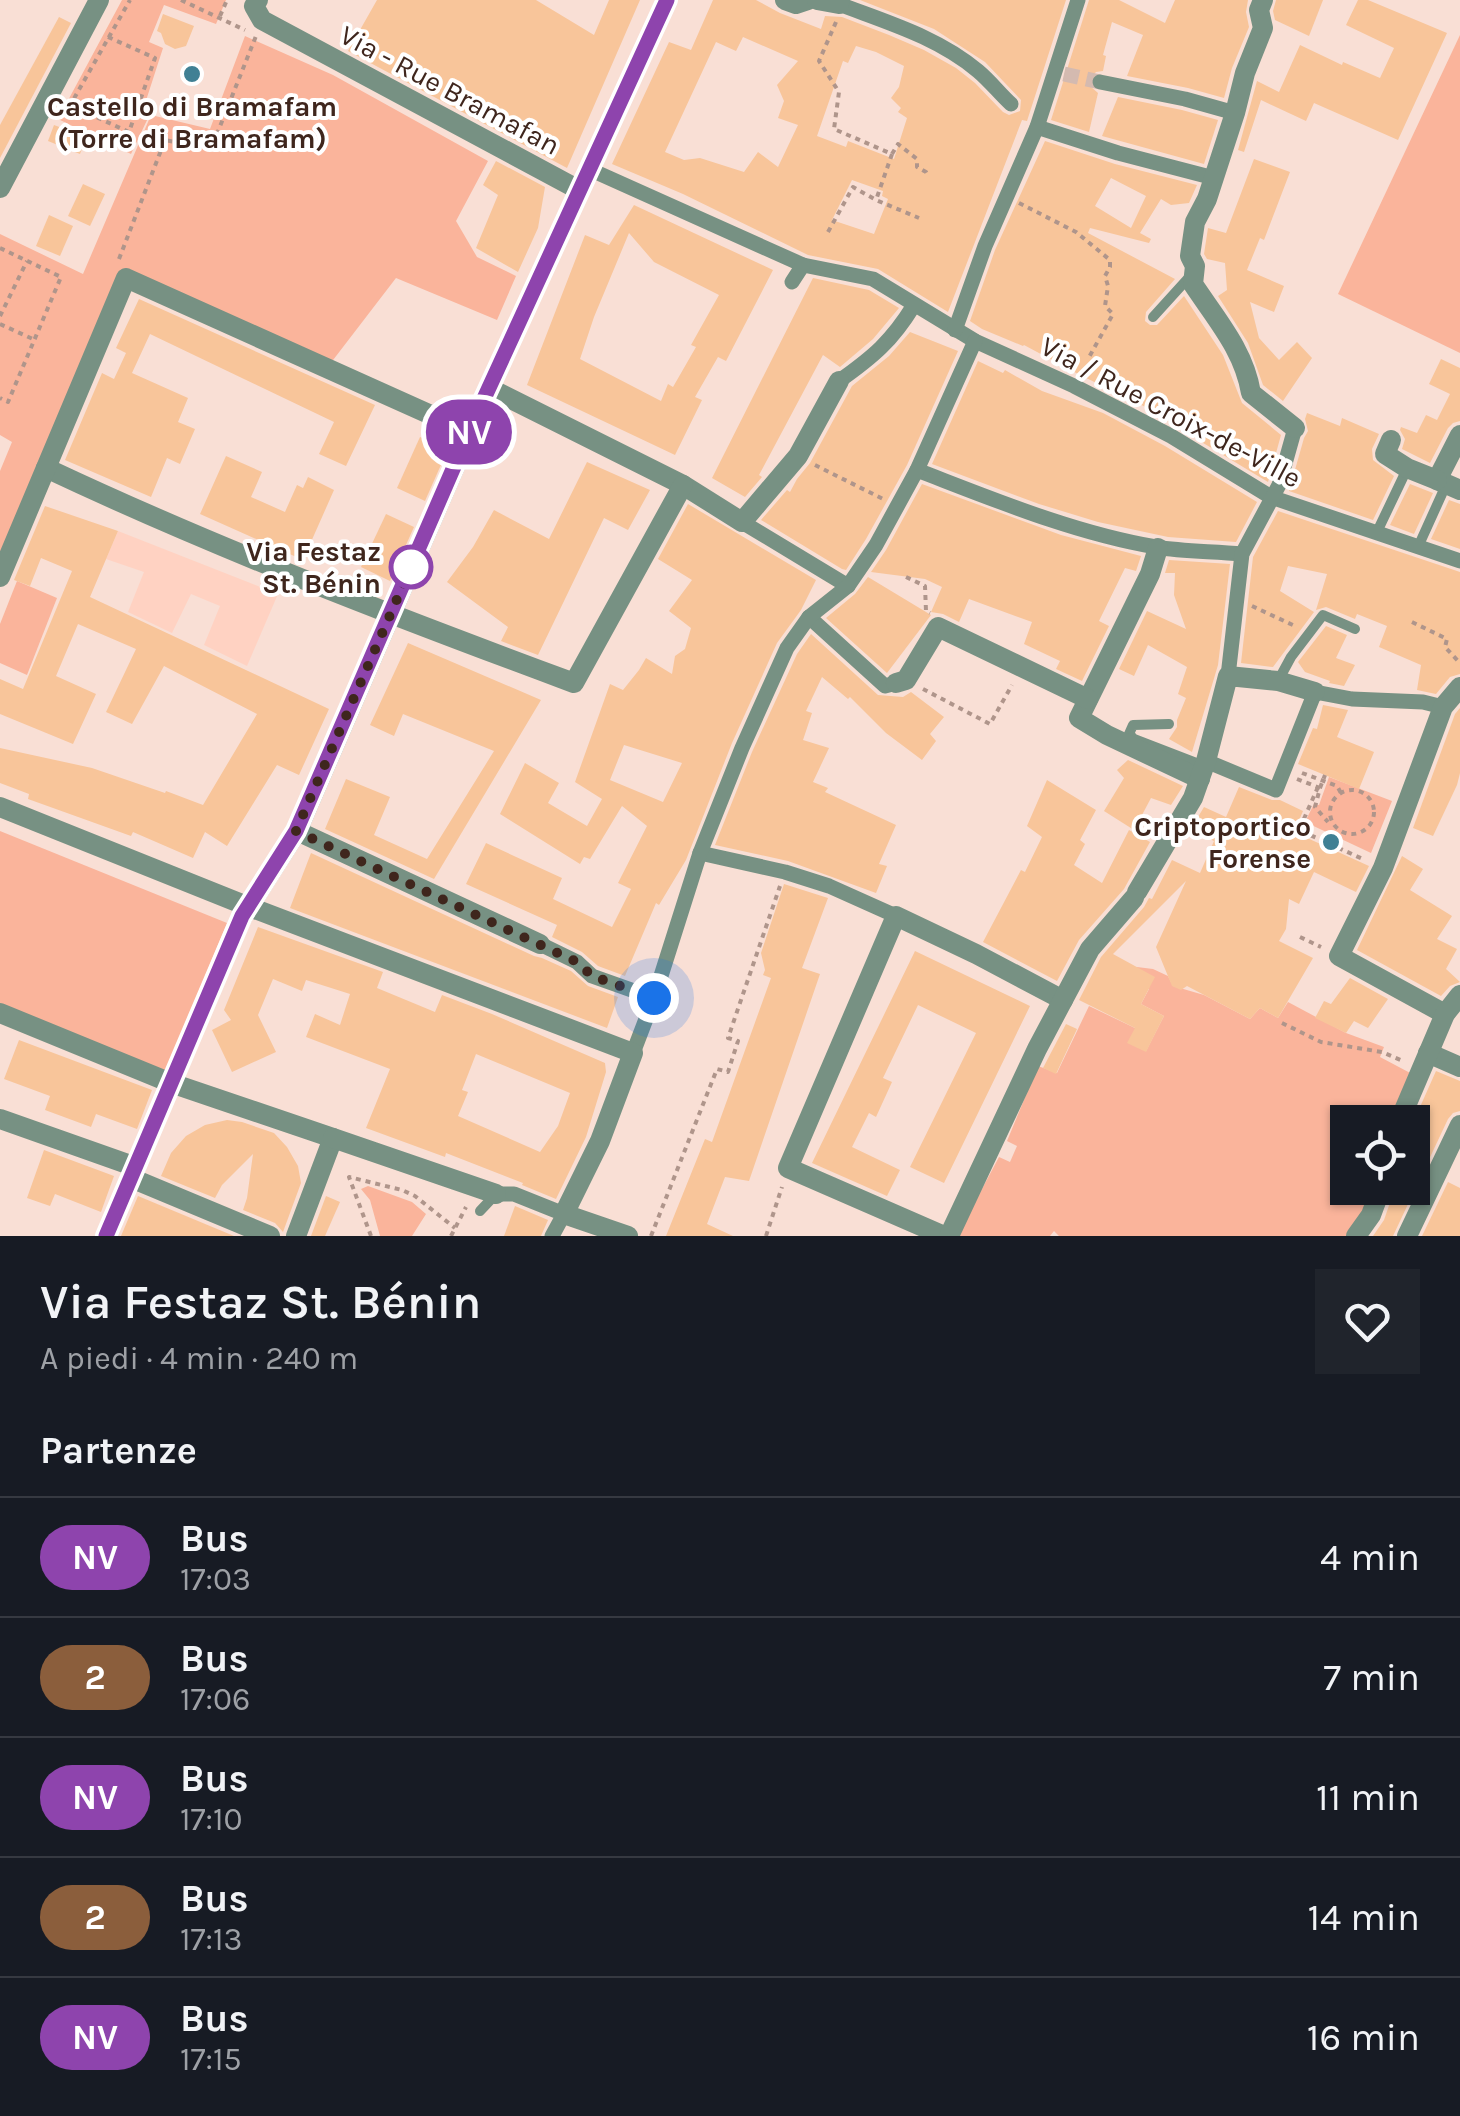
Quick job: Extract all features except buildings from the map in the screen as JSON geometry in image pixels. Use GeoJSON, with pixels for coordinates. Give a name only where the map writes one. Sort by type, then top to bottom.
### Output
{"type":"FeatureCollection","features":[{"type":"Feature","properties":{"kind":"street"},"geometry":{"type":"LineString","coordinates":[[0,188],[100,0]]}},
{"type":"Feature","properties":{"kind":"street"},"geometry":{"type":"LineString","coordinates":[[106,1236],[247,906],[296,831],[469,432],[667,0]]}},
{"type":"Feature","properties":{"kind":"street"},"geometry":{"type":"LineString","coordinates":[[786,0],[796,4],[808,0]]}},
{"type":"Feature","properties":{"kind":"street"},"geometry":{"type":"LineString","coordinates":[[817,0],[840,3],[902,26],[978,71],[1029,114],[1118,153],[1214,178]]}},
{"type":"Feature","properties":{"kind":"street"},"geometry":{"type":"LineString","coordinates":[[954,330],[1006,197],[1029,114],[1060,73],[1078,0]]}},
{"type":"Feature","properties":{"kind":"street"},"geometry":{"type":"LineString","coordinates":[[896,916],[788,1168],[946,1236],[1090,949],[1135,895],[1194,798],[1228,676],[1242,554],[1279,485],[1295,428],[1251,392],[1248,372],[1227,331],[1193,284],[1190,256],[1195,222],[1214,178],[1245,73],[1263,28],[1259,10],[1262,0]]}},
{"type":"Feature","properties":{"kind":"street","name":"Via - Rue Bramafan"},"geometry":{"type":"LineString","coordinates":[[260,10],[580,190]]}},
{"type":"Feature","properties":{"kind":"street"},"geometry":{"type":"LineString","coordinates":[[1100,82],[1235,113]]}},
{"type":"Feature","properties":{"kind":"street","name":"Via / Rue Croix-de-Ville"},"geometry":{"type":"LineString","coordinates":[[588,169],[803,266],[873,280],[954,330],[1171,436],[1272,497],[1460,561]]}},
{"type":"Feature","properties":{"kind":"street"},"geometry":{"type":"LineString","coordinates":[[792,282],[803,266]]}},
{"type":"Feature","properties":{"kind":"street"},"geometry":{"type":"LineString","coordinates":[[0,577],[121,272],[469,432]]}},
{"type":"Feature","properties":{"kind":"street"},"geometry":{"type":"LineString","coordinates":[[742,522],[798,456],[839,381],[875,356],[914,305]]}},
{"type":"Feature","properties":{"kind":"street"},"geometry":{"type":"LineString","coordinates":[[552,1236],[600,1141],[654,998],[700,853],[786,648],[809,617],[848,586],[898,507],[975,340]]}},
{"type":"Feature","properties":{"kind":"street"},"geometry":{"type":"LineString","coordinates":[[489,388],[604,450],[683,485],[848,586]]}},
{"type":"Feature","properties":{"kind":"street"},"geometry":{"type":"LineString","coordinates":[[1391,440],[1385,454],[1407,468],[1448,484],[1460,435]]}},
{"type":"Feature","properties":{"kind":"street"},"geometry":{"type":"LineString","coordinates":[[46,468],[142,512],[392,614],[574,682],[683,485]]}},
{"type":"Feature","properties":{"kind":"street"},"geometry":{"type":"LineString","coordinates":[[918,470],[1072,526],[1158,548],[1242,554]]}},
{"type":"Feature","properties":{"kind":"street"},"geometry":{"type":"LineString","coordinates":[[1158,548],[1150,574],[1079,718],[1107,735],[1276,790],[1291,772],[1315,692]]}},
{"type":"Feature","properties":{"kind":"street"},"geometry":{"type":"LineString","coordinates":[[809,617],[884,686],[901,682],[938,627],[1088,699]]}},
{"type":"Feature","properties":{"kind":"street"},"geometry":{"type":"LineString","coordinates":[[1228,676],[1352,698],[1424,702],[1443,707]]}},
{"type":"Feature","properties":{"kind":"street"},"geometry":{"type":"LineString","coordinates":[[1444,1014],[1339,956],[1383,868],[1443,707],[1460,688]]}},
{"type":"Feature","properties":{"kind":"street"},"geometry":{"type":"LineString","coordinates":[[0,807],[633,1053]]}},
{"type":"Feature","properties":{"kind":"street"},"geometry":{"type":"LineString","coordinates":[[296,831],[577,962],[592,976],[654,998]]}},
{"type":"Feature","properties":{"kind":"street"},"geometry":{"type":"LineString","coordinates":[[700,853],[829,886],[976,954],[1063,1000]]}},
{"type":"Feature","properties":{"kind":"street"},"geometry":{"type":"LineString","coordinates":[[1406,1105],[1444,1014],[1460,995]]}},
{"type":"Feature","properties":{"kind":"street"},"geometry":{"type":"LineString","coordinates":[[0,1013],[172,1083],[496,1194],[514,1194],[628,1236]]}},
{"type":"Feature","properties":{"kind":"street"},"geometry":{"type":"LineString","coordinates":[[1424,1061],[1460,1067]]}},
{"type":"Feature","properties":{"kind":"street"},"geometry":{"type":"LineString","coordinates":[[0,1118],[134,1172],[270,1236]]}},
{"type":"Feature","properties":{"kind":"street"},"geometry":{"type":"LineString","coordinates":[[1407,1236],[1454,1149],[1460,1125]]}},
{"type":"Feature","properties":{"kind":"street"},"geometry":{"type":"LineString","coordinates":[[296,1236],[333,1138]]}},
{"type":"Feature","properties":{"kind":"street"},"geometry":{"type":"LineString","coordinates":[[1356,1236],[1375,1205]]}},
{"type":"Feature","properties":{"kind":"lane"},"geometry":{"type":"LineString","coordinates":[[1153,317],[1192,274]]}},
{"type":"Feature","properties":{"kind":"lane"},"geometry":{"type":"LineString","coordinates":[[1376,534],[1407,468]]}},
{"type":"Feature","properties":{"kind":"lane"},"geometry":{"type":"LineString","coordinates":[[1418,547],[1448,484]]}},
{"type":"Feature","properties":{"kind":"lane"},"geometry":{"type":"LineString","coordinates":[[1278,682],[1291,657],[1323,615],[1356,629]]}},
{"type":"Feature","properties":{"kind":"lane"},"geometry":{"type":"LineString","coordinates":[[1169,724],[1133,725],[1129,734],[1203,769]]}},
{"type":"Feature","properties":{"kind":"lane"},"geometry":{"type":"LineString","coordinates":[[480,1211],[496,1194]]}},
{"type":"Feature","properties":{"kind":"path"},"geometry":{"type":"LineString","coordinates":[[108,38],[154,58],[129,132],[74,107],[72,102],[108,38],[130,0]]}},
{"type":"Feature","properties":{"kind":"path"},"geometry":{"type":"LineString","coordinates":[[181,0],[246,30],[260,10]]}},
{"type":"Feature","properties":{"kind":"path"},"geometry":{"type":"LineString","coordinates":[[227,0],[220,16],[241,26],[260,10]]}},
{"type":"Feature","properties":{"kind":"path"},"geometry":{"type":"LineString","coordinates":[[840,3],[819,61],[840,92],[834,130],[892,154]]}},
{"type":"Feature","properties":{"kind":"path"},"geometry":{"type":"LineString","coordinates":[[121,272],[166,140],[211,149],[260,10]]}},
{"type":"Feature","properties":{"kind":"path"},"geometry":{"type":"LineString","coordinates":[[876,200],[898,144],[929,177]]}},
{"type":"Feature","properties":{"kind":"path"},"geometry":{"type":"LineString","coordinates":[[828,232],[853,187],[919,218]]}},
{"type":"Feature","properties":{"kind":"path"},"geometry":{"type":"LineString","coordinates":[[1006,197],[1076,232],[1110,260],[1105,276],[1106,306],[1113,314],[1088,359]]}},
{"type":"Feature","properties":{"kind":"path"},"geometry":{"type":"LineString","coordinates":[[0,248],[61,277],[8,402],[0,398]]}},
{"type":"Feature","properties":{"kind":"path"},"geometry":{"type":"LineString","coordinates":[[0,316],[26,261]]}},
{"type":"Feature","properties":{"kind":"path"},"geometry":{"type":"LineString","coordinates":[[0,324],[35,340]]}},
{"type":"Feature","properties":{"kind":"path"},"geometry":{"type":"LineString","coordinates":[[798,456],[898,507]]}},
{"type":"Feature","properties":{"kind":"path"},"geometry":{"type":"LineString","coordinates":[[906,577],[925,586],[926,611],[933,615],[938,627]]}},
{"type":"Feature","properties":{"kind":"path"},"geometry":{"type":"LineString","coordinates":[[1237,600],[1311,633]]}},
{"type":"Feature","properties":{"kind":"path"},"geometry":{"type":"LineString","coordinates":[[1412,622],[1447,639],[1446,647],[1460,663]]}},
{"type":"Feature","properties":{"kind":"path"},"geometry":{"type":"LineString","coordinates":[[901,682],[990,724],[1013,683]]}},
{"type":"Feature","properties":{"kind":"path"},"geometry":{"type":"LineString","coordinates":[[1291,772],[1319,788]]}},
{"type":"Feature","properties":{"kind":"path"},"geometry":{"type":"LineString","coordinates":[[1291,772],[1337,786],[1341,792]]}},
{"type":"Feature","properties":{"kind":"path"},"geometry":{"type":"LineString","coordinates":[[1325,775],[1299,830],[1383,868]]}},
{"type":"Feature","properties":{"kind":"path"},"geometry":{"type":"LineString","coordinates":[[1319,788],[1315,808],[1329,821],[1334,826],[1347,834],[1362,832],[1372,820],[1373,805],[1364,793],[1341,792],[1331,804],[1329,821],[1322,831]]}},
{"type":"Feature","properties":{"kind":"path"},"geometry":{"type":"LineString","coordinates":[[652,1236],[717,1069],[728,1072],[738,1041],[728,1038],[785,872]]}},
{"type":"Feature","properties":{"kind":"path"},"geometry":{"type":"LineString","coordinates":[[1300,937],[1339,956]]}},
{"type":"Feature","properties":{"kind":"path"},"geometry":{"type":"LineString","coordinates":[[1282,1023],[1321,1042],[1424,1061]]}},
{"type":"Feature","properties":{"kind":"path"},"geometry":{"type":"LineString","coordinates":[[766,1236],[788,1168]]}},
{"type":"Feature","properties":{"kind":"path"},"geometry":{"type":"LineString","coordinates":[[371,1236],[350,1177],[415,1196],[455,1228],[451,1236]]}},
{"type":"Feature","properties":{"kind":"shaded area"},"geometry":{"type":"Polygon","coordinates":[[[122,0],[226,0],[216,24],[164,5],[149,42],[163,48],[141,116],[148,118],[131,154],[58,119],[122,0]]]}},
{"type":"Feature","properties":{"kind":"shaded area"},"geometry":{"type":"Polygon","coordinates":[[[1460,35],[1460,353],[1338,294],[1460,35]]]}},
{"type":"Feature","properties":{"kind":"shaded area"},"geometry":{"type":"Polygon","coordinates":[[[245,36],[333,75],[488,161],[456,221],[477,257],[516,276],[497,320],[396,278],[330,364],[123,270],[0,559],[0,471],[12,442],[0,435],[0,234],[83,274],[151,115],[210,129],[245,36]]]}},
{"type":"Feature","properties":{"kind":"shaded area"},"geometry":{"type":"Polygon","coordinates":[[[118,531],[278,594],[247,666],[204,645],[220,606],[191,594],[172,633],[128,612],[144,572],[106,559],[118,531]]]}},
{"type":"Feature","properties":{"kind":"shaded area"},"geometry":{"type":"Polygon","coordinates":[[[17,581],[57,598],[27,675],[0,663],[0,624],[17,581]]]}},
{"type":"Feature","properties":{"kind":"shaded area"},"geometry":{"type":"Polygon","coordinates":[[[1329,777],[1392,801],[1371,853],[1305,822],[1314,804],[1319,805],[1329,777]]]}},
{"type":"Feature","properties":{"kind":"shaded area"},"geometry":{"type":"Polygon","coordinates":[[[0,831],[227,923],[165,1073],[0,1005],[0,831]]]}},
{"type":"Feature","properties":{"kind":"shaded area"},"geometry":{"type":"Polygon","coordinates":[[[1137,967],[1153,969],[1168,976],[1173,986],[1204,995],[1250,1019],[1260,1008],[1278,1018],[1288,1002],[1346,1033],[1384,1047],[1380,1057],[1414,1075],[1401,1105],[1330,1105],[1330,1205],[1366,1205],[1351,1236],[1059,1236],[1054,1231],[1050,1236],[957,1236],[999,1157],[1010,1162],[1017,1146],[1007,1141],[1038,1066],[1057,1073],[1089,1006],[1135,1028],[1146,1051],[1164,1016],[1141,1004],[1149,989],[1130,979],[1137,967]]]}},
{"type":"Feature","properties":{"kind":"shaded area"},"geometry":{"type":"Polygon","coordinates":[[[368,1186],[412,1202],[426,1214],[412,1236],[380,1236],[370,1200],[361,1189],[368,1186]]]}},
{"type":"Feature","properties":{"kind":"tunnel"},"geometry":{"type":"LineString","coordinates":[[1064,74],[1100,82]]}},
{"type":"Feature","properties":{"kind":"bus line","name":"NV"},"geometry":{"type":"LineString","coordinates":[[106,1236],[242,916],[296,831],[476,416],[667,0]]}},
{"type":"Feature","properties":{"kind":"place","name":"Castello di Bramafam (Torre di Bramafam)"},"geometry":{"type":"Point","coordinates":[192,74]}},
{"type":"Feature","properties":{"kind":"place","name":"Via Festaz St. Bénin"},"geometry":{"type":"Point","coordinates":[411,567]}},
{"type":"Feature","properties":{"kind":"place","name":"Criptoportico Forense"},"geometry":{"type":"Point","coordinates":[1331,842]}},
{"type":"Feature","properties":{"kind":"route"},"geometry":{"type":"LineString","coordinates":[[411,567],[296,831],[577,962],[592,976],[654,998]]}}]}
